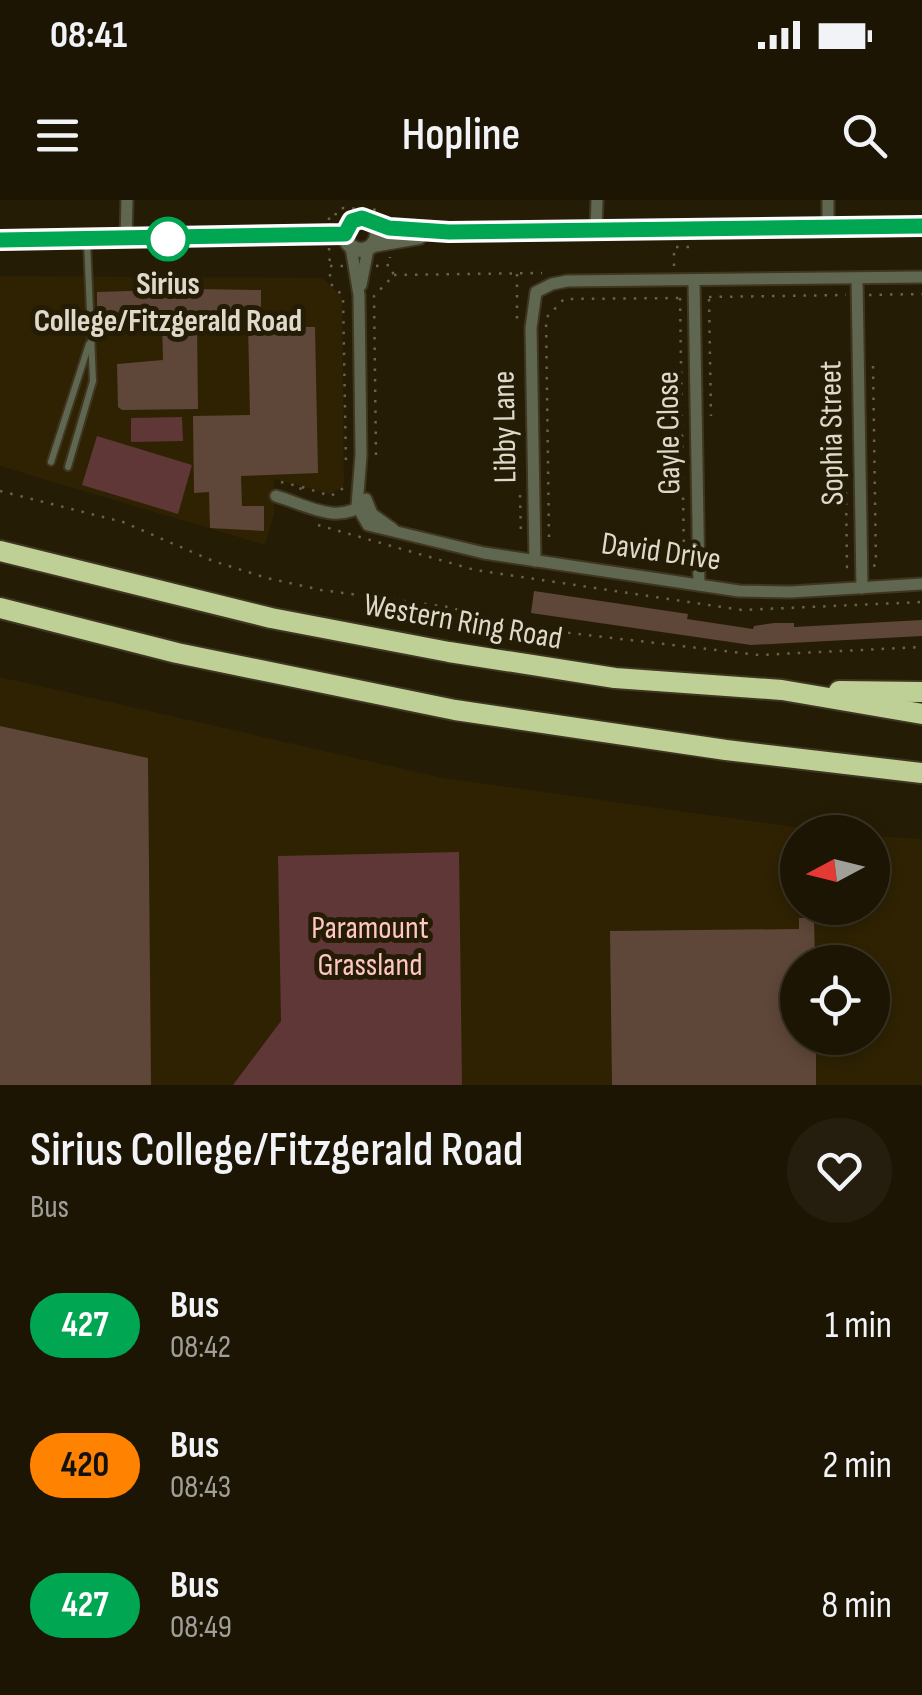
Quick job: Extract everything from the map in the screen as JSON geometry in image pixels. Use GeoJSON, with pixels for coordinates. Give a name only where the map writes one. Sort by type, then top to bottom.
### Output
{"type":"FeatureCollection","features":[{"type":"Feature","properties":{"kind":"highway","name":"Western Ring Road"},"geometry":{"type":"LineString","coordinates":[[0,550],[271,618],[449,652],[615,678],[782,690],[922,714]]}},
{"type":"Feature","properties":{"kind":"highway"},"geometry":{"type":"LineString","coordinates":[[0,608],[177,653],[454,710],[726,750],[922,773]]}},
{"type":"Feature","properties":{"kind":"highway"},"geometry":{"type":"LineString","coordinates":[[782,690],[922,692]]}},
{"type":"Feature","properties":{"kind":"street"},"geometry":{"type":"LineString","coordinates":[[126,240],[127,200]]}},
{"type":"Feature","properties":{"kind":"street"},"geometry":{"type":"LineString","coordinates":[[359,294],[377,235],[368,222],[362,200]]}},
{"type":"Feature","properties":{"kind":"street"},"geometry":{"type":"LineString","coordinates":[[596,200],[596,230]]}},
{"type":"Feature","properties":{"kind":"street"},"geometry":{"type":"LineString","coordinates":[[828,200],[828,227]]}},
{"type":"Feature","properties":{"kind":"street"},"geometry":{"type":"LineString","coordinates":[[276,496],[326,511],[360,505],[359,294],[348,240],[352,221],[449,232],[922,226]]}},
{"type":"Feature","properties":{"kind":"street"},"geometry":{"type":"LineString","coordinates":[[0,240],[348,240],[359,250],[449,232]]}},
{"type":"Feature","properties":{"kind":"street"},"geometry":{"type":"LineString","coordinates":[[694,280],[922,277]]}},
{"type":"Feature","properties":{"kind":"street","name":"Sophia Street"},"geometry":{"type":"LineString","coordinates":[[857,278],[862,588]]}},
{"type":"Feature","properties":{"kind":"street","name":"Libby Lane"},"geometry":{"type":"LineString","coordinates":[[535,561],[532,328],[536,292],[567,282],[694,280]]}},
{"type":"Feature","properties":{"kind":"street","name":"Gayle Close"},"geometry":{"type":"LineString","coordinates":[[694,280],[698,585]]}},
{"type":"Feature","properties":{"kind":"street","name":"David Drive"},"geometry":{"type":"LineString","coordinates":[[360,505],[396,531],[463,549],[698,585],[756,592],[922,584]]}},
{"type":"Feature","properties":{"kind":"lane"},"geometry":{"type":"LineString","coordinates":[[68,467],[93,380],[86,240]]}},
{"type":"Feature","properties":{"kind":"lane"},"geometry":{"type":"LineString","coordinates":[[51,462],[90,342]]}},
{"type":"Feature","properties":{"kind":"path"},"geometry":{"type":"LineString","coordinates":[[361,461],[376,455],[374,296],[394,275],[390,265]]}},
{"type":"Feature","properties":{"kind":"path"},"geometry":{"type":"LineString","coordinates":[[517,274],[518,330]]}},
{"type":"Feature","properties":{"kind":"path"},"geometry":{"type":"LineString","coordinates":[[519,480],[520,537],[550,537],[546,318],[564,300],[922,294]]}},
{"type":"Feature","properties":{"kind":"path"},"geometry":{"type":"LineString","coordinates":[[680,298],[684,560]]}},
{"type":"Feature","properties":{"kind":"path"},"geometry":{"type":"LineString","coordinates":[[0,491],[123,522],[224,565],[281,581],[448,608],[535,629],[760,655],[922,648]]}},
{"type":"Feature","properties":{"kind":"path"},"geometry":{"type":"LineString","coordinates":[[876,565],[886,573]]}},
{"type":"Feature","properties":{"kind":"shaded area"},"geometry":{"type":"Polygon","coordinates":[[[0,276],[322,278],[342,297],[344,486],[331,494],[274,479],[274,514],[265,545],[0,466],[0,276]]]}},
{"type":"Feature","properties":{"kind":"shaded area"},"geometry":{"type":"Polygon","coordinates":[[[0,677],[443,778],[780,825],[780,925],[890,925],[890,837],[922,839],[922,1085],[0,1085],[0,677]]]}},
{"type":"Feature","properties":{"kind":"green space"},"geometry":{"type":"Polygon","coordinates":[[[182,417],[183,441],[131,442],[131,418],[182,417]]]}},
{"type":"Feature","properties":{"kind":"green space"},"geometry":{"type":"Polygon","coordinates":[[[97,436],[192,465],[178,514],[82,485],[97,436]]]}},
{"type":"Feature","properties":{"kind":"green space","name":"Paramount Grassland"},"geometry":{"type":"Polygon","coordinates":[[[459,852],[462,1085],[233,1085],[281,1021],[278,856],[459,852]]]}},
{"type":"Feature","properties":{"kind":"building"},"geometry":{"type":"Polygon","coordinates":[[[261,290],[261,321],[276,321],[276,327],[315,327],[318,473],[241,476],[242,506],[264,506],[264,531],[210,528],[209,492],[194,493],[193,416],[250,415],[248,323],[197,324],[198,409],[118,407],[117,364],[163,360],[162,324],[97,325],[97,292],[261,290]]]}},
{"type":"Feature","properties":{"kind":"building"},"geometry":{"type":"Polygon","coordinates":[[[534,591],[688,614],[687,619],[753,629],[774,623],[794,623],[794,627],[922,620],[922,636],[751,645],[531,613],[534,591]]]}},
{"type":"Feature","properties":{"kind":"building"},"geometry":{"type":"Polygon","coordinates":[[[0,726],[148,758],[151,1085],[0,1085],[0,726]]]}},
{"type":"Feature","properties":{"kind":"building"},"geometry":{"type":"Polygon","coordinates":[[[799,925],[814,925],[815,945],[780,945],[780,1055],[816,1055],[816,1085],[612,1085],[610,931],[799,929],[799,925]]]}},
{"type":"Feature","properties":{"kind":"bus line","name":"427"},"geometry":{"type":"LineString","coordinates":[[0,240],[345,234],[352,221],[362,218],[389,228],[449,232],[922,226]]}},
{"type":"Feature","properties":{"kind":"place","name":"Sirius College/Fitzgerald Road"},"geometry":{"type":"Point","coordinates":[168,239]}}]}
